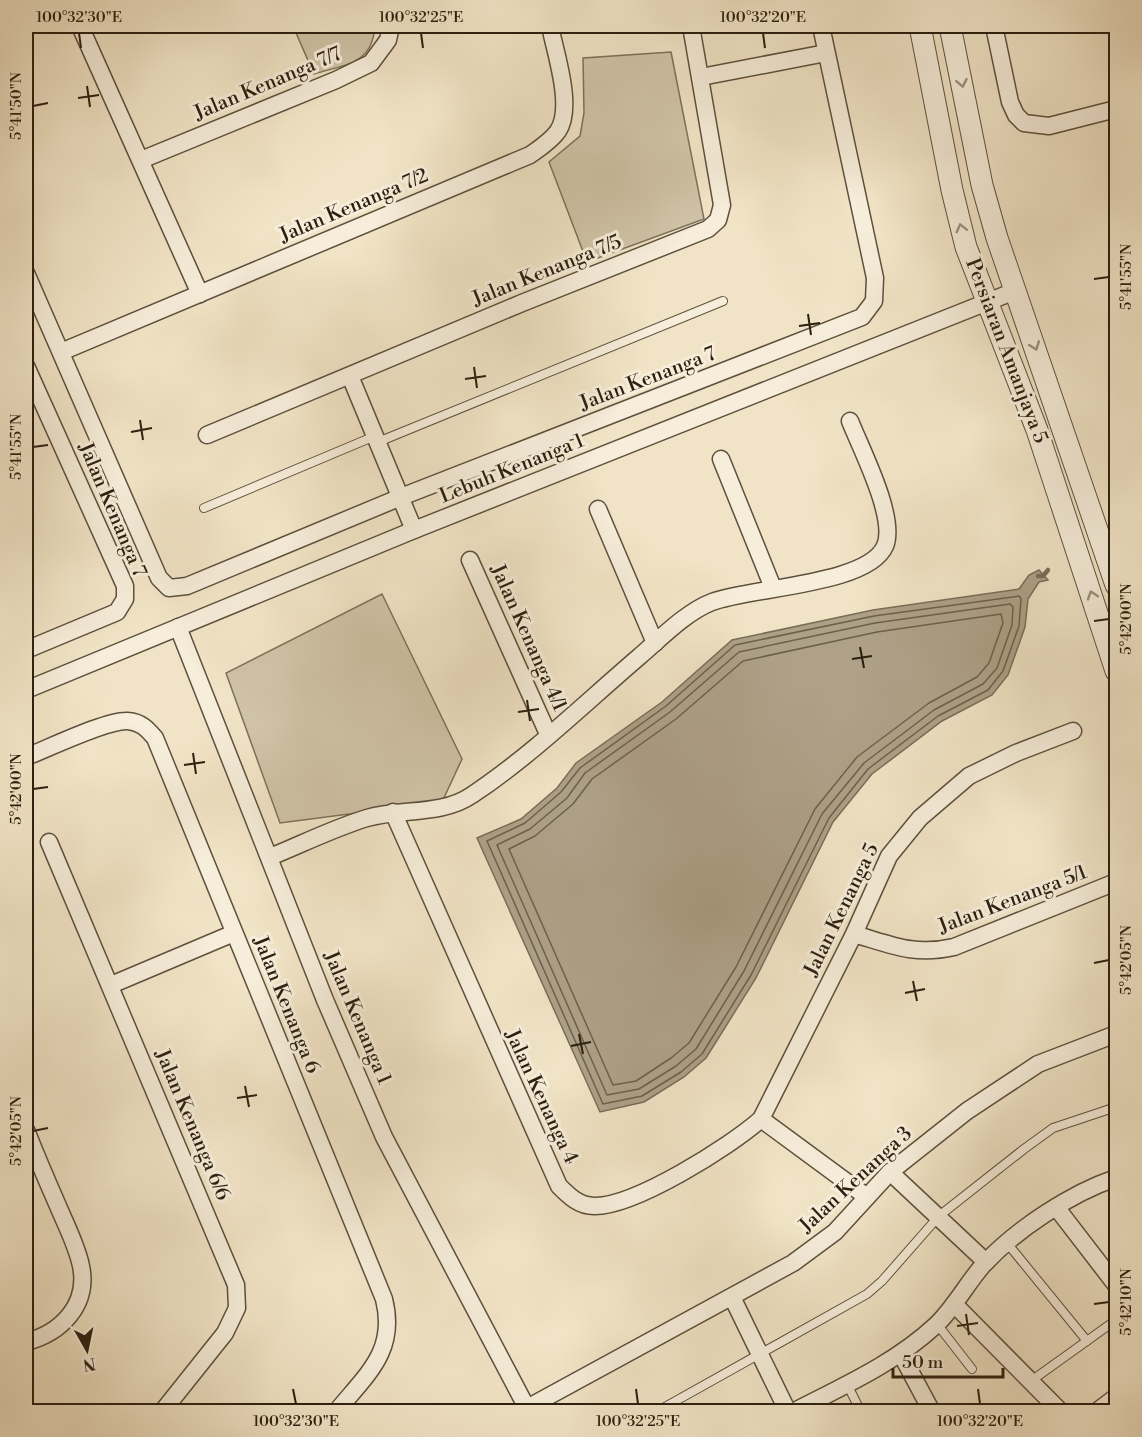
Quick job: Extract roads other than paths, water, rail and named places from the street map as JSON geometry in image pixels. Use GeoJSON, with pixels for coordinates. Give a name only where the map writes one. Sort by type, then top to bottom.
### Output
{"type":"FeatureCollection","features":[{"type":"Feature","properties":{"kind":"street"},"geometry":{"type":"LineString","coordinates":[[80,26],[200,294]]}},
{"type":"Feature","properties":{"kind":"street","name":"Jalan Kenanga 7/7"},"geometry":{"type":"LineString","coordinates":[[141,160],[336,80],[370,63],[388,40],[391,26]]}},
{"type":"Feature","properties":{"kind":"street","name":"Jalan Kenanga 7/2"},"geometry":{"type":"LineString","coordinates":[[61,352],[530,155],[545,145],[559,129],[564,112],[563,89],[550,26]]}},
{"type":"Feature","properties":{"kind":"street","name":"Jalan Kenanga 7/5"},"geometry":{"type":"LineString","coordinates":[[207,435],[522,303],[708,229],[718,220],[722,205],[691,26]]}},
{"type":"Feature","properties":{"kind":"street","name":"Jalan Kenanga 7"},"geometry":{"type":"LineString","coordinates":[[61,352],[159,578],[169,588],[187,586],[401,497],[862,317],[874,301],[875,278],[821,26]]}},
{"type":"Feature","properties":{"kind":"street","name":"Persiaran Amanjaya 5"},"geometry":{"type":"LineString","coordinates":[[920,26],[952,190],[966,247],[1037,430],[1116,671]]}},
{"type":"Feature","properties":{"kind":"street","name":"Persiaran Amanjaya 5"},"geometry":{"type":"LineString","coordinates":[[950,26],[982,185],[1015,291],[1116,585]]}},
{"type":"Feature","properties":{"kind":"street"},"geometry":{"type":"LineString","coordinates":[[994,26],[1010,102],[1016,115],[1024,123],[1049,126],[1116,109]]}},
{"type":"Feature","properties":{"kind":"street"},"geometry":{"type":"LineString","coordinates":[[701,77],[826,53]]}},
{"type":"Feature","properties":{"kind":"street"},"geometry":{"type":"LineString","coordinates":[[26,273],[61,352]]}},
{"type":"Feature","properties":{"kind":"street","name":"Lebuh Kenanga 1"},"geometry":{"type":"LineString","coordinates":[[26,690],[414,530],[1015,291]]}},
{"type":"Feature","properties":{"kind":"street","name":"Jalan Kenanga 7"},"geometry":{"type":"LineString","coordinates":[[26,366],[125,586],[125,599],[117,612],[26,650]]}},
{"type":"Feature","properties":{"kind":"street"},"geometry":{"type":"LineString","coordinates":[[350,376],[414,530]]}},
{"type":"Feature","properties":{"kind":"street"},"geometry":{"type":"LineString","coordinates":[[270,857],[366,819],[393,812],[442,808],[470,797],[655,643],[711,602],[846,574],[869,566],[885,546],[888,527],[884,507],[850,421]]}},
{"type":"Feature","properties":{"kind":"street"},"geometry":{"type":"LineString","coordinates":[[721,459],[773,588]]}},
{"type":"Feature","properties":{"kind":"street"},"geometry":{"type":"LineString","coordinates":[[598,509],[655,643]]}},
{"type":"Feature","properties":{"kind":"street","name":"Jalan Kenanga 4/1"},"geometry":{"type":"LineString","coordinates":[[470,560],[548,734]]}},
{"type":"Feature","properties":{"kind":"street","name":"Jalan Kenanga 1"},"geometry":{"type":"LineString","coordinates":[[178,627],[325,1000],[384,1137],[528,1410]]}},
{"type":"Feature","properties":{"kind":"street","name":"Jalan Kenanga 6"},"geometry":{"type":"LineString","coordinates":[[26,757],[127,720],[144,726],[155,738],[384,1299],[389,1319],[387,1341],[379,1357],[336,1412]]}},
{"type":"Feature","properties":{"kind":"street","name":"Jalan Kenanga 5"},"geometry":{"type":"LineString","coordinates":[[761,1119],[854,934],[889,856],[920,818],[969,776],[1016,753],[1072,731]]}},
{"type":"Feature","properties":{"kind":"street","name":"Jalan Kenanga 4"},"geometry":{"type":"LineString","coordinates":[[393,812],[554,1176],[559,1186],[573,1200],[593,1206],[611,1204],[640,1194],[743,1136],[761,1119]]}},
{"type":"Feature","properties":{"kind":"street","name":"Jalan Kenanga 6/6"},"geometry":{"type":"LineString","coordinates":[[49,842],[236,1285],[237,1308],[225,1333],[162,1412]]}},
{"type":"Feature","properties":{"kind":"street","name":"Jalan Kenanga 5/1"},"geometry":{"type":"LineString","coordinates":[[854,934],[901,948],[930,953],[954,947],[1116,882]]}},
{"type":"Feature","properties":{"kind":"street"},"geometry":{"type":"LineString","coordinates":[[111,985],[234,933]]}},
{"type":"Feature","properties":{"kind":"street","name":"Jalan Kenanga 3"},"geometry":{"type":"LineString","coordinates":[[528,1410],[816,1248],[891,1172],[967,1111],[1009,1081],[1038,1065],[1116,1034]]}},
{"type":"Feature","properties":{"kind":"street"},"geometry":{"type":"LineString","coordinates":[[761,1119],[867,1197]]}},
{"type":"Feature","properties":{"kind":"street"},"geometry":{"type":"LineString","coordinates":[[26,1130],[74,1245],[81,1266],[82,1283],[76,1308],[58,1329],[26,1342]]}},
{"type":"Feature","properties":{"kind":"street"},"geometry":{"type":"LineString","coordinates":[[891,1172],[986,1263]]}},
{"type":"Feature","properties":{"kind":"street"},"geometry":{"type":"LineString","coordinates":[[732,1297],[790,1412],[901,1354],[938,1324],[986,1263],[1007,1243],[1056,1207],[1083,1191],[1116,1178]]}},
{"type":"Feature","properties":{"kind":"street"},"geometry":{"type":"LineString","coordinates":[[1056,1207],[1116,1285]]}},
{"type":"Feature","properties":{"kind":"street"},"geometry":{"type":"LineString","coordinates":[[954,1304],[1061,1412]]}},
{"type":"Feature","properties":{"kind":"street"},"geometry":{"type":"LineString","coordinates":[[901,1354],[932,1412]]}},
{"type":"Feature","properties":{"kind":"street"},"geometry":{"type":"LineString","coordinates":[[1096,1412],[1116,1397]]}},
{"type":"Feature","properties":{"kind":"lane"},"geometry":{"type":"LineString","coordinates":[[204,508],[723,301]]}},
{"type":"Feature","properties":{"kind":"lane"},"geometry":{"type":"LineString","coordinates":[[656,1412],[762,1355],[867,1294],[882,1281],[939,1216],[1053,1128],[1116,1107]]}},
{"type":"Feature","properties":{"kind":"lane"},"geometry":{"type":"LineString","coordinates":[[1007,1243],[1087,1341]]}},
{"type":"Feature","properties":{"kind":"lane"},"geometry":{"type":"LineString","coordinates":[[1030,1381],[1116,1320]]}},
{"type":"Feature","properties":{"kind":"lane"},"geometry":{"type":"LineString","coordinates":[[938,1324],[972,1369]]}},
{"type":"Feature","properties":{"kind":"lane"},"geometry":{"type":"LineString","coordinates":[[847,1384],[861,1412]]}},
{"type":"Feature","properties":{"kind":"water"},"geometry":{"type":"Polygon","coordinates":[[[1039,570],[1048,580],[1039,582],[1028,599],[1025,627],[1008,675],[992,695],[942,721],[872,774],[833,822],[756,978],[706,1058],[684,1077],[644,1102],[600,1112],[477,838],[521,819],[557,788],[576,763],[662,702],[732,640],[873,610],[1019,589],[1029,575],[1039,570]]]}},
{"type":"Feature","properties":{"kind":"waterway"},"geometry":{"type":"LineString","coordinates":[[1038,576],[1043,576],[1048,570]]}}]}
